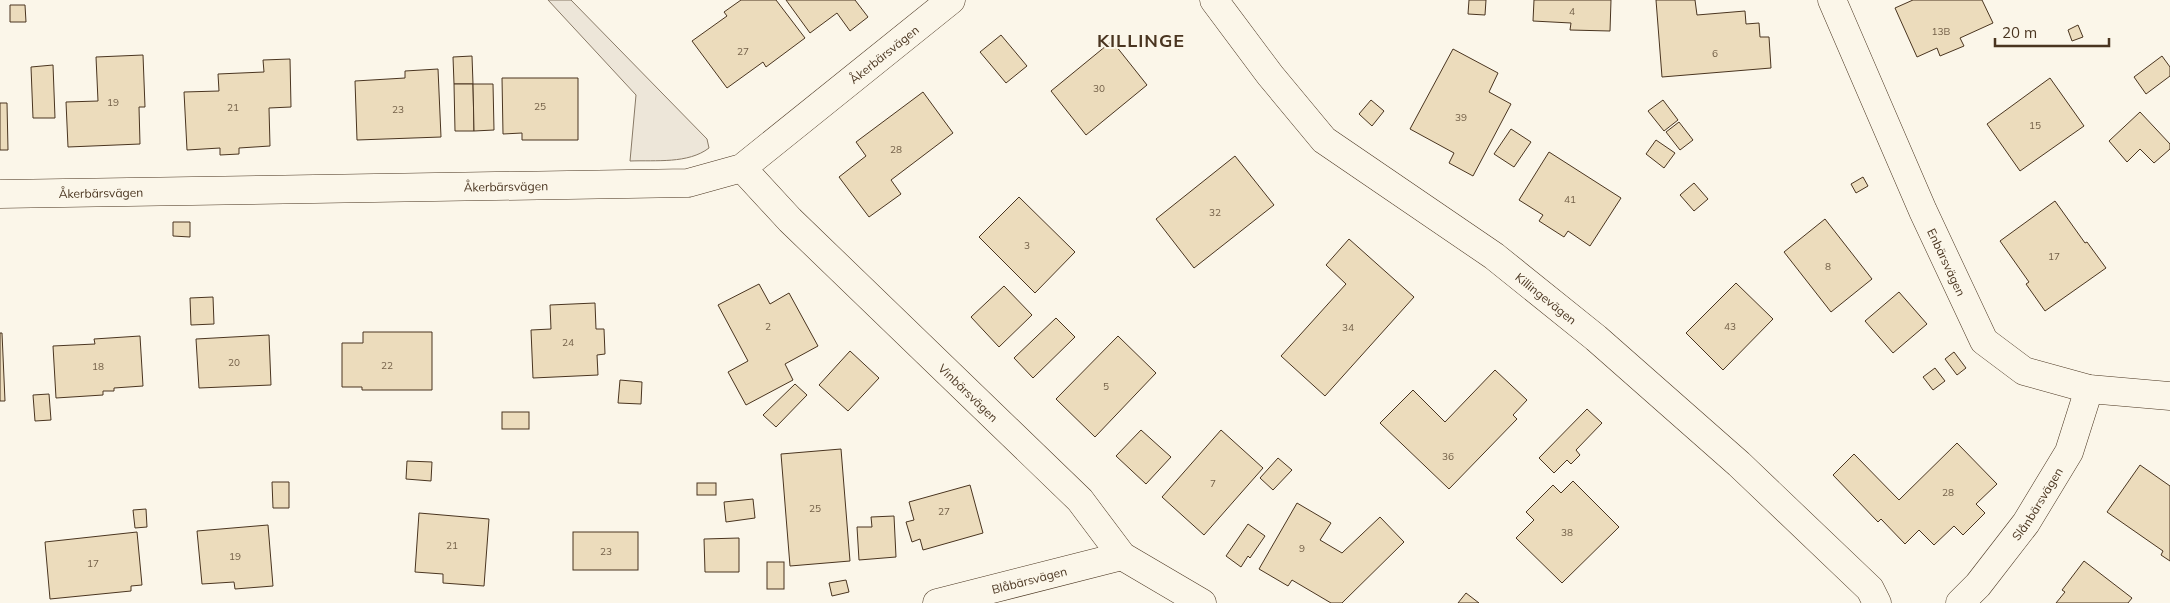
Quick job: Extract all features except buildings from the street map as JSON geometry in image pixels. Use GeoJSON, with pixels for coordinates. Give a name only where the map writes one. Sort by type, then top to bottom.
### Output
{"type":"FeatureCollection","features":[{"type":"Feature","properties":{"kind":"street","name":"Åkerbärsvägen"},"geometry":{"type":"LineString","coordinates":[[0,194],[688,183],[742,168],[951,0]]}},
{"type":"Feature","properties":{"kind":"street","name":"Killingevägen"},"geometry":{"type":"LineString","coordinates":[[1214,0],[1270,75],[1324,140],[1494,256],[1596,338],[1739,464],[1870,589],[1877,603]]}},
{"type":"Feature","properties":{"kind":"street","name":"Enbärsvägen"},"geometry":{"type":"LineString","coordinates":[[1832,0],[1923,211],[1984,341],[2024,371],[2089,389],[2170,396]]}},
{"type":"Feature","properties":{"kind":"street","name":"Vinbärsvägen"},"geometry":{"type":"LineString","coordinates":[[742,168],[790,220],[1080,500],[1122,556],[1202,603]]}},
{"type":"Feature","properties":{"kind":"street","name":"Slånbärsvägen"},"geometry":{"type":"LineString","coordinates":[[1960,603],[1978,585],[2026,523],[2068,452],[2089,389]]}},
{"type":"Feature","properties":{"kind":"street","name":"Blåbärsvägen"},"geometry":{"type":"LineString","coordinates":[[937,603],[1122,556]]}},
{"type":"Feature","properties":{"kind":"shaded area"},"geometry":{"type":"Polygon","coordinates":[[[548,0],[571,0],[707,139],[709,148],[701,153],[682,159],[630,161],[636,95],[548,0]]]}},
{"type":"Feature","properties":{"kind":"district","name":"KILLINGE"},"geometry":{"type":"Point","coordinates":[1141,40]}}]}
